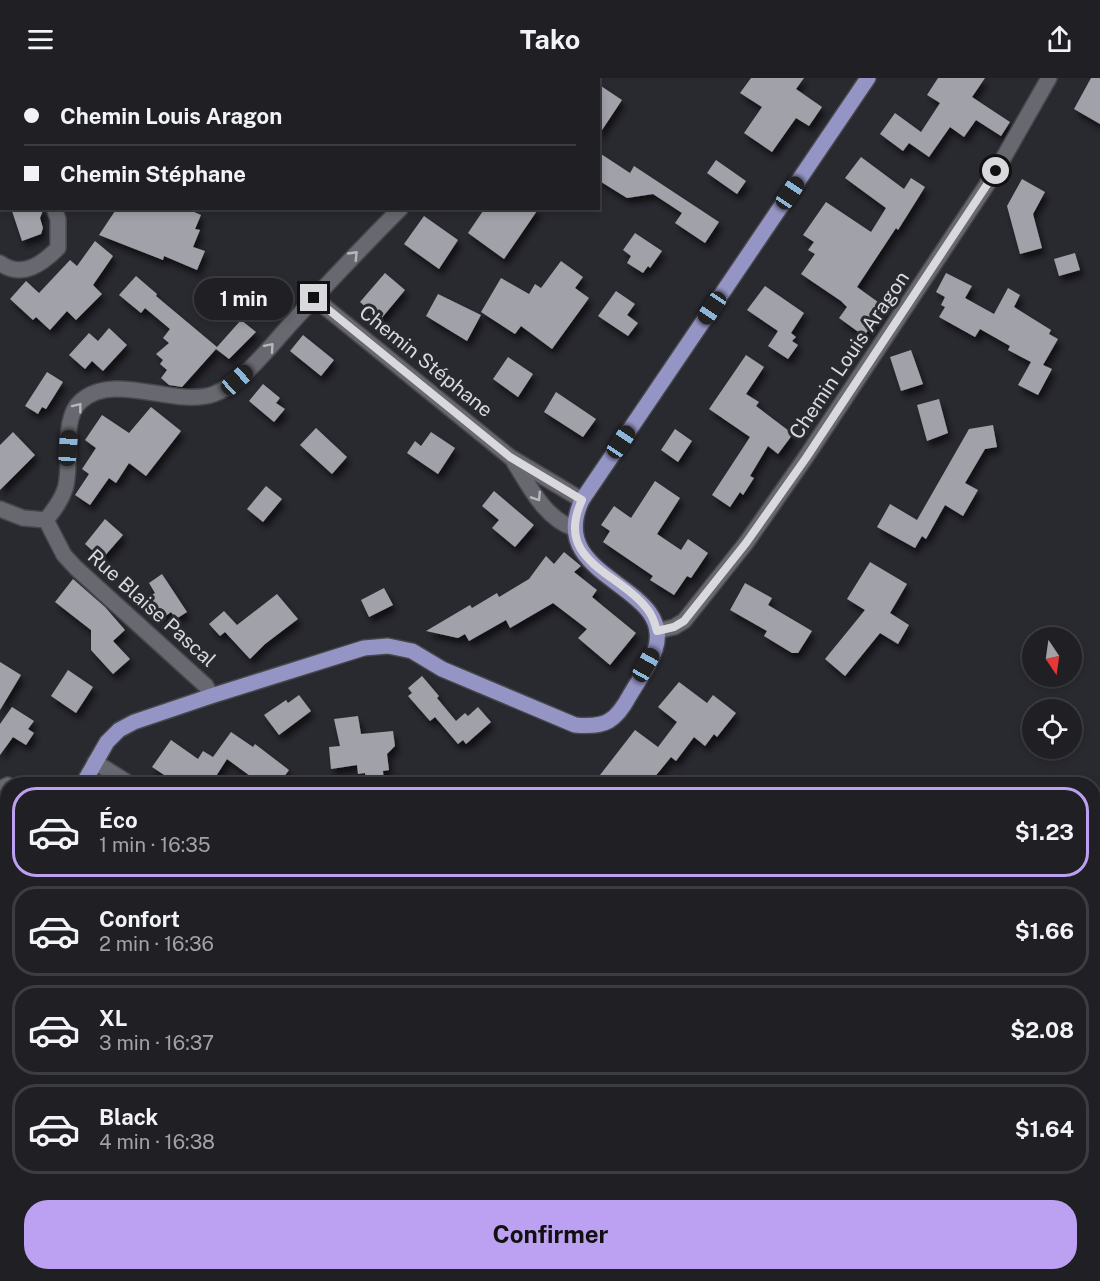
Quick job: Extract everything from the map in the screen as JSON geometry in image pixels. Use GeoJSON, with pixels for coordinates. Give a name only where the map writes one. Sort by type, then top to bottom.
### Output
{"type":"FeatureCollection","features":[{"type":"Feature","properties":{"kind":"main road"},"geometry":{"type":"LineString","coordinates":[[87,777],[107,742],[119,730],[134,722],[364,648],[388,646],[412,651],[442,669],[575,725],[592,726],[606,723],[620,713],[655,650],[657,631],[650,612],[642,603],[599,570],[582,552],[573,528],[576,513],[582,500],[868,78]]}},
{"type":"Feature","properties":{"kind":"street","name":"Chemin Louis Aragon"},"geometry":{"type":"LineString","coordinates":[[657,631],[674,627],[684,621],[752,534],[806,458],[996,171],[1049,78]]}},
{"type":"Feature","properties":{"kind":"street"},"geometry":{"type":"LineString","coordinates":[[0,263],[19,271],[43,264],[58,248],[58,219],[55,210]]}},
{"type":"Feature","properties":{"kind":"street"},"geometry":{"type":"LineString","coordinates":[[0,509],[22,518],[46,519],[57,508],[66,488],[72,412],[81,401],[102,391],[132,390],[194,398],[215,394],[237,380],[260,359],[314,298],[399,210]]}},
{"type":"Feature","properties":{"kind":"street","name":"Chemin Stéphane"},"geometry":{"type":"LineString","coordinates":[[314,298],[510,457],[582,500]]}},
{"type":"Feature","properties":{"kind":"street","name":"Chemin Stéphane"},"geometry":{"type":"LineString","coordinates":[[510,457],[544,507],[560,523],[573,528]]}},
{"type":"Feature","properties":{"kind":"street","name":"Rue Blaise Pascal"},"geometry":{"type":"LineString","coordinates":[[46,519],[64,555],[76,568],[206,686],[211,696]]}},
{"type":"Feature","properties":{"kind":"street"},"geometry":{"type":"LineString","coordinates":[[95,762],[118,777]]}},
{"type":"Feature","properties":{"kind":"building"},"geometry":{"type":"Polygon","coordinates":[[[751,78],[804,78],[796,89],[822,107],[809,126],[796,118],[772,152],[744,133],[762,107],[740,93],[751,78]]]}},
{"type":"Feature","properties":{"kind":"building"},"geometry":{"type":"Polygon","coordinates":[[[938,78],[985,78],[972,97],[1010,122],[1001,136],[976,120],[964,137],[950,127],[929,157],[909,143],[903,151],[880,134],[895,113],[921,132],[940,103],[927,95],[938,78]]]}},
{"type":"Feature","properties":{"kind":"building"},"geometry":{"type":"Polygon","coordinates":[[[1091,78],[1100,78],[1100,124],[1074,109],[1091,78]]]}},
{"type":"Feature","properties":{"kind":"building"},"geometry":{"type":"Polygon","coordinates":[[[600,85],[622,100],[600,133],[600,85]]]}},
{"type":"Feature","properties":{"kind":"building"},"geometry":{"type":"Polygon","coordinates":[[[600,153],[630,173],[634,166],[719,222],[705,243],[675,223],[682,213],[653,194],[627,198],[600,181],[600,153]]]}},
{"type":"Feature","properties":{"kind":"building"},"geometry":{"type":"Polygon","coordinates":[[[861,157],[904,189],[911,178],[925,187],[898,230],[896,228],[857,287],[885,307],[864,336],[839,318],[847,307],[841,301],[801,274],[815,254],[808,250],[814,242],[803,235],[826,202],[871,232],[886,208],[845,178],[861,157]]]}},
{"type":"Feature","properties":{"kind":"building"},"geometry":{"type":"Polygon","coordinates":[[[716,160],[746,181],[737,194],[707,173],[716,160]]]}},
{"type":"Feature","properties":{"kind":"building"},"geometry":{"type":"Polygon","coordinates":[[[1022,179],[1045,192],[1033,214],[1042,248],[1020,254],[1007,206],[1022,179]]]}},
{"type":"Feature","properties":{"kind":"building"},"geometry":{"type":"Polygon","coordinates":[[[12,210],[43,210],[40,218],[43,228],[41,234],[22,241],[12,210]]]}},
{"type":"Feature","properties":{"kind":"building"},"geometry":{"type":"Polygon","coordinates":[[[116,210],[190,210],[201,215],[195,229],[200,230],[193,247],[205,251],[197,270],[164,256],[163,260],[99,235],[116,210]]]}},
{"type":"Feature","properties":{"kind":"building"},"geometry":{"type":"Polygon","coordinates":[[[484,210],[538,210],[504,259],[468,233],[484,210]]]}},
{"type":"Feature","properties":{"kind":"building"},"geometry":{"type":"Polygon","coordinates":[[[424,216],[458,240],[439,269],[404,244],[424,216]]]}},
{"type":"Feature","properties":{"kind":"building"},"geometry":{"type":"Polygon","coordinates":[[[635,233],[662,251],[650,268],[648,266],[643,273],[627,263],[631,256],[623,250],[635,233]]]}},
{"type":"Feature","properties":{"kind":"building"},"geometry":{"type":"Polygon","coordinates":[[[95,241],[113,256],[93,285],[102,294],[76,320],[67,311],[50,330],[36,317],[33,320],[10,299],[26,281],[39,293],[70,260],[77,266],[95,241]]]}},
{"type":"Feature","properties":{"kind":"building"},"geometry":{"type":"Polygon","coordinates":[[[1075,253],[1080,270],[1059,276],[1054,259],[1075,253]]]}},
{"type":"Feature","properties":{"kind":"building"},"geometry":{"type":"Polygon","coordinates":[[[561,261],[583,277],[575,288],[589,298],[552,349],[521,326],[515,334],[481,312],[501,278],[529,294],[535,284],[541,288],[561,261]]]}},
{"type":"Feature","properties":{"kind":"building"},"geometry":{"type":"Polygon","coordinates":[[[385,273],[405,290],[380,320],[360,302],[385,273]]]}},
{"type":"Feature","properties":{"kind":"building"},"geometry":{"type":"Polygon","coordinates":[[[946,273],[972,286],[965,298],[994,314],[1008,288],[1020,295],[1014,307],[1051,330],[1049,334],[1058,339],[1043,365],[1052,369],[1038,395],[1018,385],[1031,362],[1008,350],[1010,346],[980,329],[975,337],[939,317],[945,307],[941,305],[945,297],[936,292],[946,273]]]}},
{"type":"Feature","properties":{"kind":"building"},"geometry":{"type":"Polygon","coordinates":[[[136,276],[157,294],[156,296],[217,347],[241,320],[256,332],[229,359],[216,349],[182,387],[169,385],[161,378],[167,370],[160,364],[163,360],[156,354],[169,343],[163,338],[170,329],[145,308],[141,313],[119,295],[136,276]]]}},
{"type":"Feature","properties":{"kind":"building"},"geometry":{"type":"Polygon","coordinates":[[[765,286],[804,313],[791,333],[796,337],[792,341],[798,345],[788,359],[768,346],[778,331],[747,310],[765,286]]]}},
{"type":"Feature","properties":{"kind":"building"},"geometry":{"type":"Polygon","coordinates":[[[616,291],[635,304],[627,315],[638,323],[628,336],[598,316],[616,291]]]}},
{"type":"Feature","properties":{"kind":"building"},"geometry":{"type":"Polygon","coordinates":[[[438,294],[481,315],[467,341],[426,316],[438,294]]]}},
{"type":"Feature","properties":{"kind":"building"},"geometry":{"type":"Polygon","coordinates":[[[109,328],[127,345],[103,371],[92,361],[85,369],[69,355],[89,333],[98,341],[109,328]]]}},
{"type":"Feature","properties":{"kind":"building"},"geometry":{"type":"Polygon","coordinates":[[[303,335],[334,360],[321,376],[290,351],[303,335]]]}},
{"type":"Feature","properties":{"kind":"building"},"geometry":{"type":"Polygon","coordinates":[[[911,350],[923,384],[901,391],[890,357],[911,350]]]}},
{"type":"Feature","properties":{"kind":"building"},"geometry":{"type":"Polygon","coordinates":[[[746,355],[764,367],[746,394],[759,402],[756,406],[793,434],[778,454],[768,446],[750,476],[754,478],[743,495],[740,492],[730,507],[712,495],[750,437],[709,409],[746,355]]]}},
{"type":"Feature","properties":{"kind":"building"},"geometry":{"type":"Polygon","coordinates":[[[508,357],[533,374],[518,397],[493,379],[508,357]]]}},
{"type":"Feature","properties":{"kind":"building"},"geometry":{"type":"Polygon","coordinates":[[[47,372],[63,382],[46,409],[42,407],[38,414],[25,406],[47,372]]]}},
{"type":"Feature","properties":{"kind":"building"},"geometry":{"type":"Polygon","coordinates":[[[263,384],[280,398],[276,403],[285,409],[274,422],[249,401],[263,384]]]}},
{"type":"Feature","properties":{"kind":"building"},"geometry":{"type":"Polygon","coordinates":[[[556,392],[596,419],[583,437],[544,412],[556,392]]]}},
{"type":"Feature","properties":{"kind":"building"},"geometry":{"type":"Polygon","coordinates":[[[939,399],[948,433],[927,441],[917,405],[939,399]]]}},
{"type":"Feature","properties":{"kind":"building"},"geometry":{"type":"Polygon","coordinates":[[[151,407],[181,431],[146,476],[129,463],[116,483],[109,478],[90,505],[75,495],[89,474],[82,469],[96,448],[85,440],[102,415],[129,433],[151,407]]]}},
{"type":"Feature","properties":{"kind":"building"},"geometry":{"type":"Polygon","coordinates":[[[993,425],[997,447],[985,449],[965,483],[978,490],[963,516],[945,505],[926,539],[922,536],[915,548],[877,527],[890,504],[917,520],[969,429],[993,425]]]}},
{"type":"Feature","properties":{"kind":"building"},"geometry":{"type":"Polygon","coordinates":[[[316,428],[347,457],[332,474],[300,445],[316,428]]]}},
{"type":"Feature","properties":{"kind":"building"},"geometry":{"type":"Polygon","coordinates":[[[675,429],[692,441],[678,462],[661,450],[675,429]]]}},
{"type":"Feature","properties":{"kind":"building"},"geometry":{"type":"Polygon","coordinates":[[[13,432],[35,455],[0,490],[0,445],[13,432]]]}},
{"type":"Feature","properties":{"kind":"building"},"geometry":{"type":"Polygon","coordinates":[[[431,432],[455,448],[438,474],[407,453],[415,441],[421,446],[431,432]]]}},
{"type":"Feature","properties":{"kind":"building"},"geometry":{"type":"Polygon","coordinates":[[[655,481],[680,498],[657,534],[681,550],[688,539],[708,553],[691,578],[687,576],[674,595],[650,580],[653,576],[603,542],[610,531],[601,525],[614,506],[631,518],[655,481]]]}},
{"type":"Feature","properties":{"kind":"building"},"geometry":{"type":"Polygon","coordinates":[[[266,486],[282,499],[263,522],[247,509],[266,486]]]}},
{"type":"Feature","properties":{"kind":"building"},"geometry":{"type":"Polygon","coordinates":[[[494,491],[534,525],[515,547],[492,528],[499,520],[482,506],[494,491]]]}},
{"type":"Feature","properties":{"kind":"building"},"geometry":{"type":"Polygon","coordinates":[[[105,519],[123,535],[102,559],[85,544],[105,519]]]}},
{"type":"Feature","properties":{"kind":"building"},"geometry":{"type":"Polygon","coordinates":[[[564,552],[581,566],[574,572],[597,590],[592,597],[636,633],[610,665],[578,638],[587,629],[553,603],[510,628],[506,620],[469,641],[465,634],[458,638],[426,631],[470,605],[472,608],[497,593],[499,597],[529,579],[546,556],[554,564],[564,552]]]}},
{"type":"Feature","properties":{"kind":"building"},"geometry":{"type":"Polygon","coordinates":[[[870,562],[907,584],[890,613],[909,625],[898,644],[880,633],[845,676],[825,659],[865,610],[847,599],[870,562]]]}},
{"type":"Feature","properties":{"kind":"building"},"geometry":{"type":"Polygon","coordinates":[[[162,574],[187,612],[176,619],[171,612],[163,618],[149,597],[155,593],[149,583],[162,574]]]}},
{"type":"Feature","properties":{"kind":"building"},"geometry":{"type":"Polygon","coordinates":[[[73,579],[105,607],[125,630],[113,641],[130,659],[113,674],[91,650],[91,630],[55,602],[73,579]]]}},
{"type":"Feature","properties":{"kind":"building"},"geometry":{"type":"Polygon","coordinates":[[[745,583],[772,598],[768,605],[812,631],[798,653],[792,653],[764,636],[767,631],[730,610],[745,583]]]}},
{"type":"Feature","properties":{"kind":"building"},"geometry":{"type":"Polygon","coordinates":[[[384,588],[393,605],[369,617],[361,600],[384,588]]]}},
{"type":"Feature","properties":{"kind":"building"},"geometry":{"type":"Polygon","coordinates":[[[277,594],[298,619],[265,644],[250,659],[225,632],[220,636],[209,624],[224,611],[237,625],[277,594]]]}},
{"type":"Feature","properties":{"kind":"building"},"geometry":{"type":"Polygon","coordinates":[[[0,662],[21,675],[0,710],[0,662]]]}},
{"type":"Feature","properties":{"kind":"building"},"geometry":{"type":"Polygon","coordinates":[[[68,670],[93,687],[76,713],[51,696],[68,670]]]}},
{"type":"Feature","properties":{"kind":"building"},"geometry":{"type":"Polygon","coordinates":[[[422,676],[456,721],[465,713],[468,716],[478,707],[491,722],[466,744],[463,740],[458,744],[435,717],[430,721],[408,696],[412,693],[408,688],[422,676]]]}},
{"type":"Feature","properties":{"kind":"building"},"geometry":{"type":"Polygon","coordinates":[[[679,682],[707,703],[713,695],[736,713],[717,737],[714,734],[705,746],[694,737],[676,761],[671,757],[655,777],[598,777],[635,730],[658,747],[677,722],[658,707],[679,682]]]}},
{"type":"Feature","properties":{"kind":"building"},"geometry":{"type":"Polygon","coordinates":[[[299,695],[311,711],[279,735],[264,715],[286,700],[288,703],[299,695]]]}},
{"type":"Feature","properties":{"kind":"building"},"geometry":{"type":"Polygon","coordinates":[[[12,707],[34,721],[28,729],[34,733],[26,745],[13,737],[0,755],[0,724],[12,707]]]}},
{"type":"Feature","properties":{"kind":"building"},"geometry":{"type":"Polygon","coordinates":[[[358,716],[361,734],[393,731],[395,746],[387,754],[389,770],[383,771],[383,777],[365,777],[365,773],[358,774],[357,765],[331,769],[329,747],[340,746],[334,719],[358,716]]]}},
{"type":"Feature","properties":{"kind":"building"},"geometry":{"type":"Polygon","coordinates":[[[231,732],[253,747],[255,744],[289,770],[284,777],[251,777],[227,759],[215,777],[167,777],[152,767],[171,740],[198,759],[203,751],[213,757],[231,732]]]}},
{"type":"Feature","properties":{"kind":"route"},"geometry":{"type":"LineString","coordinates":[[314,298],[510,457],[582,500],[573,528],[582,552],[599,570],[642,603],[650,612],[657,631],[674,627],[684,621],[746,543],[806,458],[996,171]]}}]}
